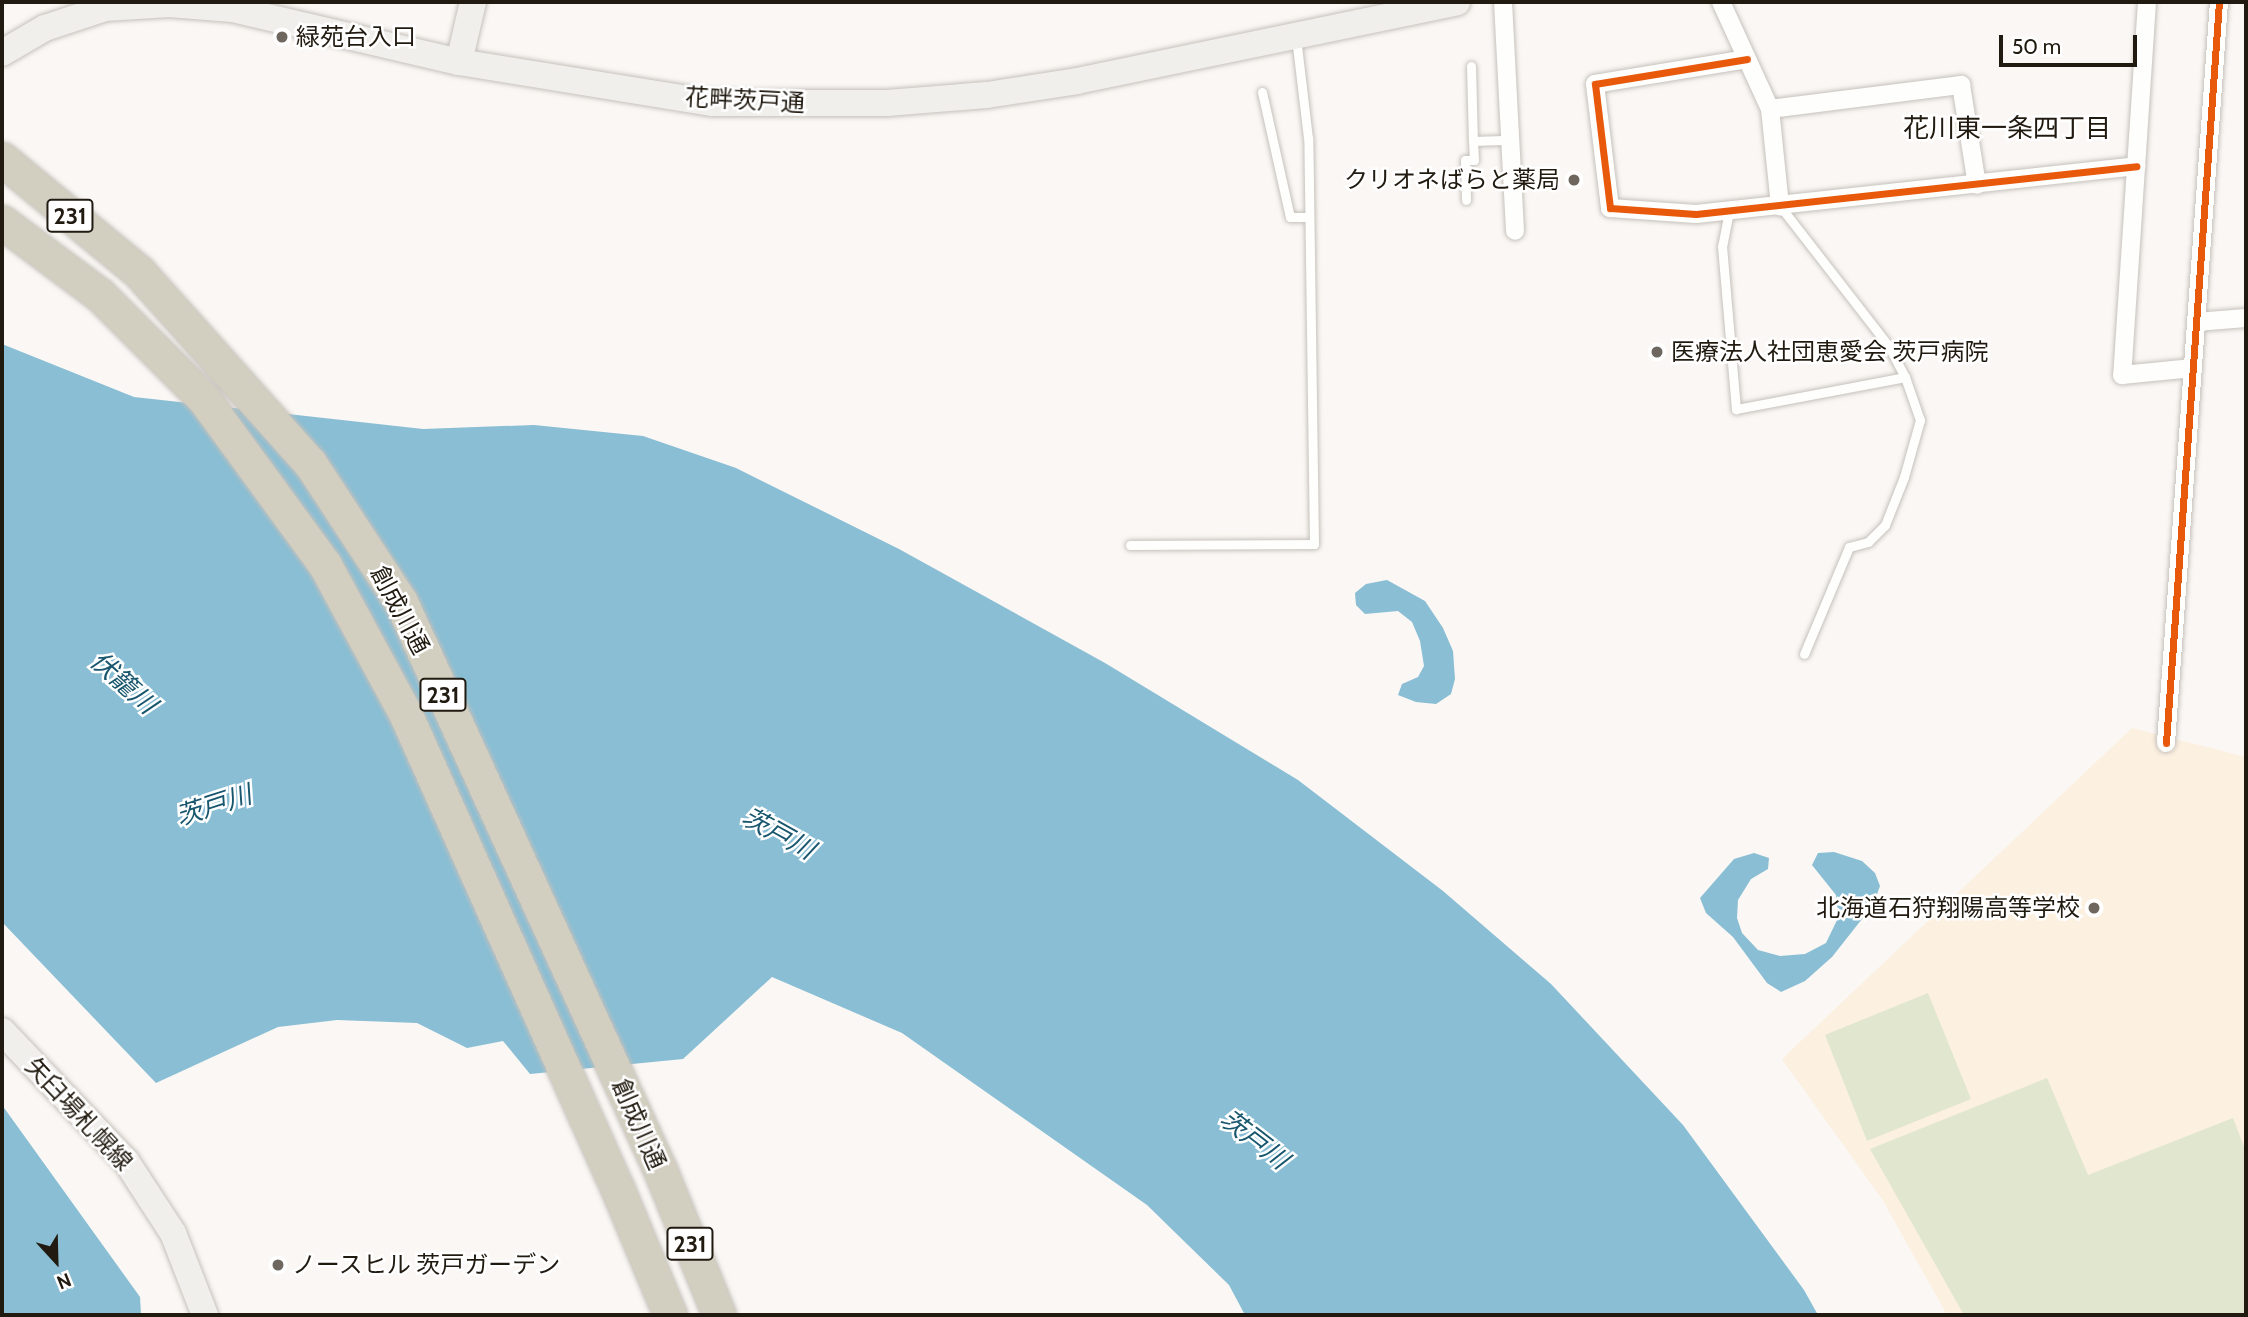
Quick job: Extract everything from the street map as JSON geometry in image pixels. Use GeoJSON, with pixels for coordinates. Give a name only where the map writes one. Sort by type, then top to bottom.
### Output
{"type":"FeatureCollection","features":[{"type":"Feature","properties":{"kind":"highway","name":"創成川通"},"geometry":{"type":"LineString","coordinates":[[2,159],[139,272],[310,463],[401,602],[661,1172],[719,1315]]}},
{"type":"Feature","properties":{"kind":"highway","name":"創成川通"},"geometry":{"type":"LineString","coordinates":[[2,222],[100,295],[204,398],[325,565],[406,715],[618,1190],[670,1315]]}},
{"type":"Feature","properties":{"kind":"main road"},"geometry":{"type":"LineString","coordinates":[[459,62],[473,2]]}},
{"type":"Feature","properties":{"kind":"main road","name":"花畔茨戸通"},"geometry":{"type":"LineString","coordinates":[[2,53],[45,28],[105,8],[169,4],[271,10],[459,62],[713,103],[887,103],[987,94],[1077,80],[1457,2]]}},
{"type":"Feature","properties":{"kind":"main road","name":"矢臼場札幌線"},"geometry":{"type":"LineString","coordinates":[[2,1031],[126,1161],[173,1233],[205,1315]]}},
{"type":"Feature","properties":{"kind":"street"},"geometry":{"type":"LineString","coordinates":[[1503,2],[1515,231]]}},
{"type":"Feature","properties":{"kind":"street"},"geometry":{"type":"LineString","coordinates":[[1721,2],[1770,109],[1780,206]]}},
{"type":"Feature","properties":{"kind":"street"},"geometry":{"type":"LineString","coordinates":[[2147,2],[2122,375],[2193,368]]}},
{"type":"Feature","properties":{"kind":"street"},"geometry":{"type":"LineString","coordinates":[[2166,743],[2219,2]]}},
{"type":"Feature","properties":{"kind":"street"},"geometry":{"type":"LineString","coordinates":[[1747,59],[1595,83],[1610,208],[1696,214],[2136,166]]}},
{"type":"Feature","properties":{"kind":"street"},"geometry":{"type":"LineString","coordinates":[[1770,109],[1961,85],[1977,185]]}},
{"type":"Feature","properties":{"kind":"street"},"geometry":{"type":"LineString","coordinates":[[2196,322],[2246,317]]}},
{"type":"Feature","properties":{"kind":"lane"},"geometry":{"type":"LineString","coordinates":[[1130,545],[1314,544],[1308,138],[1296,35]]}},
{"type":"Feature","properties":{"kind":"lane"},"geometry":{"type":"LineString","coordinates":[[1466,200],[1465,160],[1474,160],[1471,66]]}},
{"type":"Feature","properties":{"kind":"lane"},"geometry":{"type":"LineString","coordinates":[[1262,92],[1290,217],[1310,217]]}},
{"type":"Feature","properties":{"kind":"lane"},"geometry":{"type":"LineString","coordinates":[[1473,141],[1510,140]]}},
{"type":"Feature","properties":{"kind":"lane"},"geometry":{"type":"LineString","coordinates":[[1780,206],[1888,345],[1905,377],[1920,420],[1904,477],[1885,525],[1868,542],[1849,547],[1804,654]]}},
{"type":"Feature","properties":{"kind":"lane"},"geometry":{"type":"LineString","coordinates":[[1729,211],[1722,246],[1737,409],[1905,377]]}},
{"type":"Feature","properties":{"kind":"shaded area","name":"北海道石狩翔陽高等学校"},"geometry":{"type":"Polygon","coordinates":[[[2132,728],[2246,757],[2246,1315],[1947,1315],[1882,1199],[1782,1059],[2132,728]]]}},
{"type":"Feature","properties":{"kind":"green space"},"geometry":{"type":"Polygon","coordinates":[[[1928,993],[1971,1099],[1867,1141],[1825,1035],[1928,993]]]}},
{"type":"Feature","properties":{"kind":"green space"},"geometry":{"type":"Polygon","coordinates":[[[2047,1078],[2088,1175],[2233,1118],[2246,1152],[2246,1315],[1964,1315],[1870,1149],[2047,1078]]]}},
{"type":"Feature","properties":{"kind":"water"},"geometry":{"type":"Polygon","coordinates":[[[2,344],[134,397],[423,429],[534,425],[643,436],[736,468],[899,549],[1105,663],[1298,780],[1443,891],[1551,984],[1683,1125],[1804,1290],[1818,1315],[1245,1315],[1229,1285],[1147,1205],[902,1033],[772,977],[683,1059],[530,1074],[503,1041],[467,1048],[417,1023],[337,1020],[278,1027],[156,1083],[2,922],[2,344]]]}},
{"type":"Feature","properties":{"kind":"water"},"geometry":{"type":"Polygon","coordinates":[[[1387,580],[1425,601],[1443,628],[1453,651],[1455,679],[1451,694],[1436,704],[1416,702],[1398,695],[1402,684],[1418,677],[1424,666],[1420,641],[1412,622],[1398,611],[1365,614],[1356,605],[1355,593],[1366,584],[1387,580]]]}},
{"type":"Feature","properties":{"kind":"water"},"geometry":{"type":"Polygon","coordinates":[[[1834,852],[1862,861],[1875,873],[1880,886],[1873,905],[1832,957],[1805,981],[1781,992],[1767,983],[1733,937],[1706,913],[1700,898],[1734,859],[1754,853],[1769,858],[1768,869],[1751,879],[1738,900],[1737,918],[1742,933],[1758,950],[1780,956],[1805,954],[1826,943],[1838,918],[1836,895],[1812,865],[1818,853],[1834,852]]]}},
{"type":"Feature","properties":{"kind":"water"},"geometry":{"type":"Polygon","coordinates":[[[2,1105],[140,1297],[141,1315],[2,1315],[2,1105]]]}},
{"type":"Feature","properties":{"kind":"cycle path"},"geometry":{"type":"LineString","coordinates":[[2166,743],[2219,2]]}},
{"type":"Feature","properties":{"kind":"cycle path"},"geometry":{"type":"LineString","coordinates":[[1747,59],[1595,84],[1610,208],[1696,214],[2136,166]]}},
{"type":"Feature","properties":{"kind":"place","name":"緑苑台入口"},"geometry":{"type":"Point","coordinates":[282,37]}},
{"type":"Feature","properties":{"kind":"place","name":"クリオネばらと薬局"},"geometry":{"type":"Point","coordinates":[1574,180]}},
{"type":"Feature","properties":{"kind":"place","name":"医療法人社団恵愛会 茨戸病院"},"geometry":{"type":"Point","coordinates":[1657,352]}},
{"type":"Feature","properties":{"kind":"place","name":"北海道石狩翔陽高等学校"},"geometry":{"type":"Point","coordinates":[2094,908]}},
{"type":"Feature","properties":{"kind":"place","name":"ノースヒル 茨戸ガーデン"},"geometry":{"type":"Point","coordinates":[278,1265]}},
{"type":"Feature","properties":{"kind":"district","name":"花川東一条四丁目"},"geometry":{"type":"Point","coordinates":[2007,129]}},
{"type":"Feature","properties":{"kind":"water label","name":"伏籠川"},"geometry":{"type":"Point","coordinates":[123,683]}},
{"type":"Feature","properties":{"kind":"water label","name":"茨戸川"},"geometry":{"type":"Point","coordinates":[214,806]}},
{"type":"Feature","properties":{"kind":"water label","name":"茨戸川"},"geometry":{"type":"Point","coordinates":[778,834]}},
{"type":"Feature","properties":{"kind":"water label","name":"茨戸川"},"geometry":{"type":"Point","coordinates":[1254,1140]}}]}
